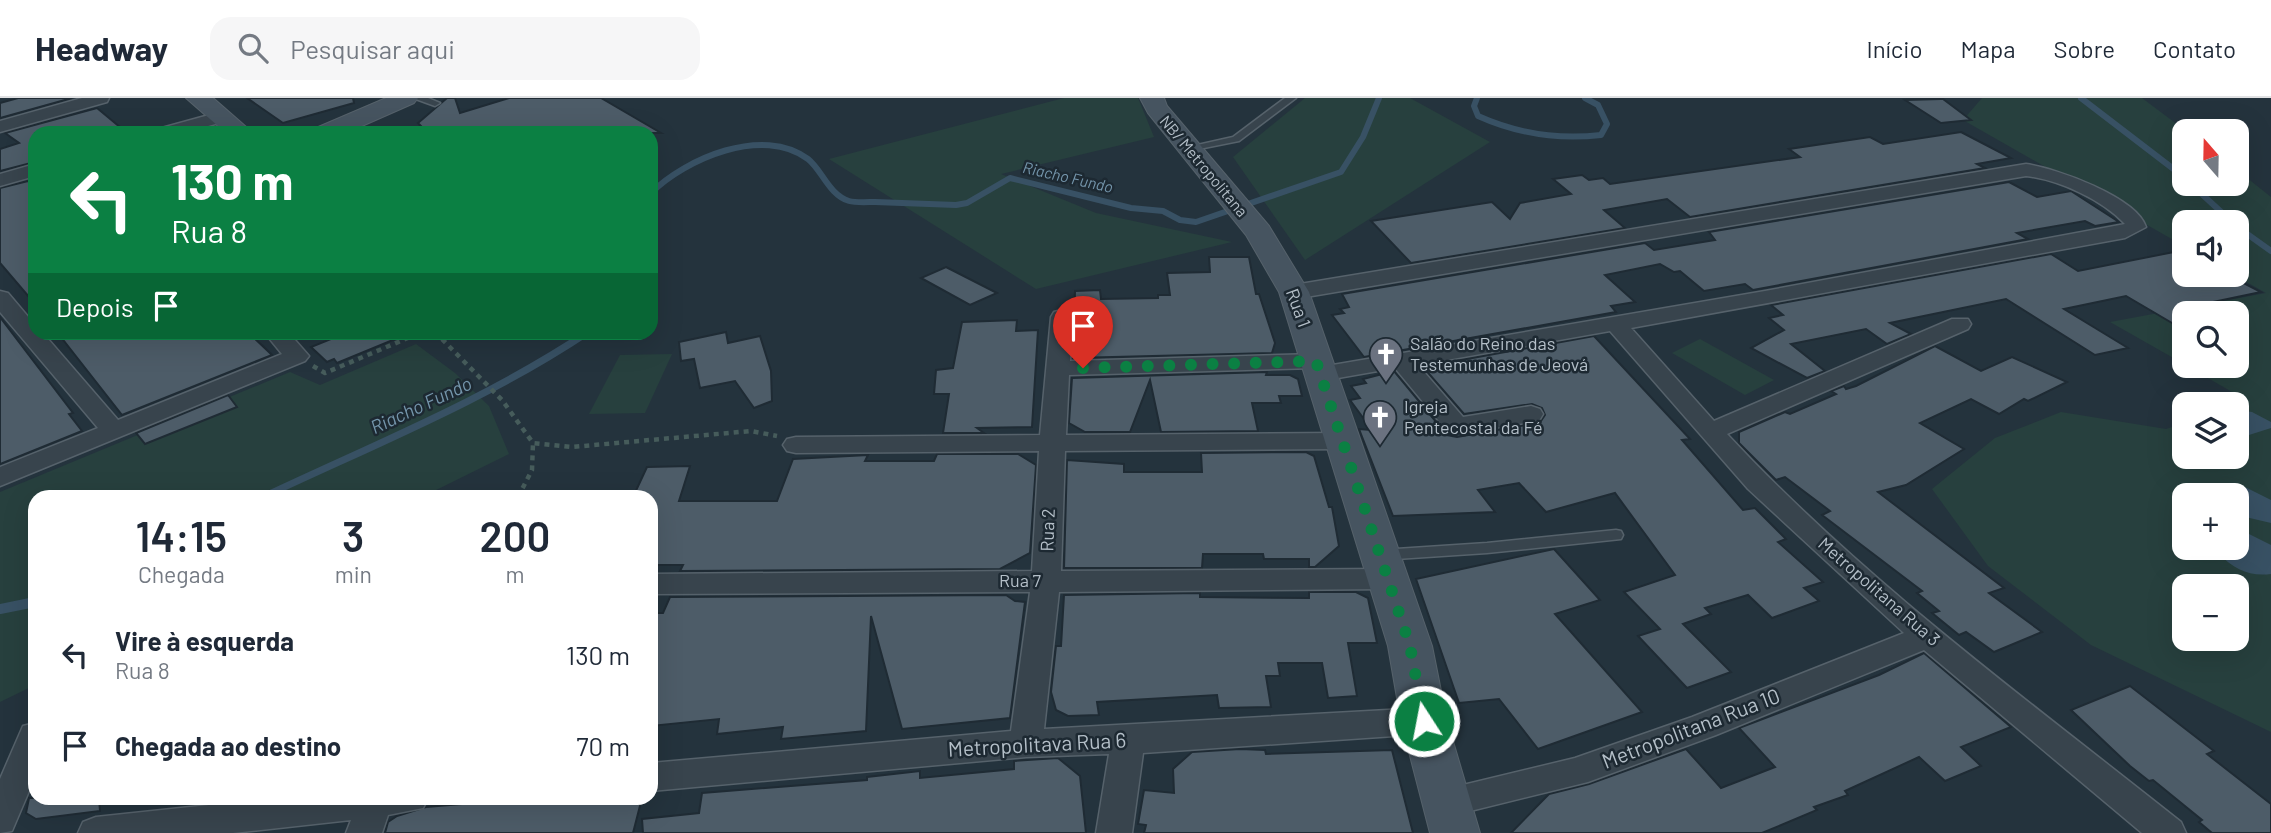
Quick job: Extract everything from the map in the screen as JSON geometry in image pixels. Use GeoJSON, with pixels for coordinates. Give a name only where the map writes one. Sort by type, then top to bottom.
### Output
{"type":"FeatureCollection","features":[{"type":"Feature","properties":{"kind":"street"},"geometry":{"type":"LineString","coordinates":[[0,127],[101,98]]}},
{"type":"Feature","properties":{"kind":"street"},"geometry":{"type":"LineString","coordinates":[[198,98],[232,126]]}},
{"type":"Feature","properties":{"kind":"street"},"geometry":{"type":"LineString","coordinates":[[341,126],[406,98]]}},
{"type":"Feature","properties":{"kind":"street","name":"NB/ Metropolitana"},"geometry":{"type":"LineString","coordinates":[[1152,98],[1189,148],[1259,232]]}},
{"type":"Feature","properties":{"kind":"street"},"geometry":{"type":"LineString","coordinates":[[188,126],[220,117]]}},
{"type":"Feature","properties":{"kind":"street"},"geometry":{"type":"LineString","coordinates":[[1058,368],[1318,367],[1401,360],[1805,291],[2125,232],[2136,227],[2134,220],[2119,209],[2063,179],[2052,174],[2026,170],[1294,292]]}},
{"type":"Feature","properties":{"kind":"street"},"geometry":{"type":"LineString","coordinates":[[0,180],[28,172]]}},
{"type":"Feature","properties":{"kind":"street","name":"Rua 1"},"geometry":{"type":"LineString","coordinates":[[1259,232],[1294,292],[1410,646],[1424,721],[1451,818]]}},
{"type":"Feature","properties":{"kind":"street"},"geometry":{"type":"LineString","coordinates":[[0,298],[28,331]]}},
{"type":"Feature","properties":{"kind":"street","name":"Rua 2"},"geometry":{"type":"LineString","coordinates":[[1026,743],[1046,581],[1052,445],[1062,317]]}},
{"type":"Feature","properties":{"kind":"street","name":"Metropolitana Rua 3"},"geometry":{"type":"LineString","coordinates":[[1615,323],[1710,432],[1779,504],[1929,636],[2168,833]]}},
{"type":"Feature","properties":{"kind":"street"},"geometry":{"type":"LineString","coordinates":[[1710,432],[1960,324]]}},
{"type":"Feature","properties":{"kind":"street"},"geometry":{"type":"LineString","coordinates":[[36,340],[114,431]]}},
{"type":"Feature","properties":{"kind":"street"},"geometry":{"type":"LineString","coordinates":[[0,477],[297,356],[282,340]]}},
{"type":"Feature","properties":{"kind":"street"},"geometry":{"type":"LineString","coordinates":[[1401,360],[1457,426],[1531,414]]}},
{"type":"Feature","properties":{"kind":"street"},"geometry":{"type":"LineString","coordinates":[[796,445],[1341,441]]}},
{"type":"Feature","properties":{"kind":"street","name":"Rua 7"},"geometry":{"type":"LineString","coordinates":[[658,584],[1046,581],[1384,567]]}},
{"type":"Feature","properties":{"kind":"street","name":"Metropolitana Rua 10"},"geometry":{"type":"LineString","coordinates":[[1451,818],[1704,726],[1929,636]]}},
{"type":"Feature","properties":{"kind":"street","name":"Metropolitava Rua 6"},"geometry":{"type":"LineString","coordinates":[[658,776],[1026,743],[1128,740],[1424,721]]}},
{"type":"Feature","properties":{"kind":"street"},"geometry":{"type":"LineString","coordinates":[[1114,833],[1128,740]]}},
{"type":"Feature","properties":{"kind":"street"},"geometry":{"type":"LineString","coordinates":[[0,820],[28,753]]}},
{"type":"Feature","properties":{"kind":"street"},"geometry":{"type":"LineString","coordinates":[[109,832],[371,811],[389,805]]}},
{"type":"Feature","properties":{"kind":"lane"},"geometry":{"type":"LineString","coordinates":[[418,98],[435,103]]}},
{"type":"Feature","properties":{"kind":"lane"},"geometry":{"type":"LineString","coordinates":[[1189,148],[1236,139],[1291,98]]}},
{"type":"Feature","properties":{"kind":"lane"},"geometry":{"type":"LineString","coordinates":[[1384,567],[1487,548],[1616,535]]}},
{"type":"Feature","properties":{"kind":"path"},"geometry":{"type":"LineString","coordinates":[[325,373],[403,340]]}},
{"type":"Feature","properties":{"kind":"path"},"geometry":{"type":"LineString","coordinates":[[443,340],[502,400],[533,443],[532,470],[522,490]]}},
{"type":"Feature","properties":{"kind":"path"},"geometry":{"type":"LineString","coordinates":[[533,443],[572,447],[751,431],[776,435],[796,445]]}},
{"type":"Feature","properties":{"kind":"green space"},"geometry":{"type":"Polygon","coordinates":[[[1064,98],[1138,98],[1154,137],[1001,174],[1096,213],[1232,242],[1036,289],[829,159],[1064,98]]]}},
{"type":"Feature","properties":{"kind":"green space"},"geometry":{"type":"Polygon","coordinates":[[[1305,98],[1410,98],[1490,142],[1305,260],[1233,157],[1305,98]]]}},
{"type":"Feature","properties":{"kind":"green space"},"geometry":{"type":"Polygon","coordinates":[[[1982,98],[2142,98],[2172,120],[2172,196],[2249,196],[2249,180],[2271,197],[2271,732],[2091,645],[1988,566],[1932,489],[1995,438],[2061,412],[2166,429],[2172,427],[2172,469],[2249,469],[2249,392],[2232,392],[2208,378],[2249,378],[2249,301],[2223,301],[2266,293],[2249,283],[2249,210],[2172,210],[2172,239],[1963,120],[1982,98]]]}},
{"type":"Feature","properties":{"kind":"green space"},"geometry":{"type":"Polygon","coordinates":[[[2172,310],[2172,357],[2110,322],[2172,310]]]}},
{"type":"Feature","properties":{"kind":"green space"},"geometry":{"type":"Polygon","coordinates":[[[1700,339],[1774,380],[1745,395],[1672,353],[1700,339]]]}},
{"type":"Feature","properties":{"kind":"green space"},"geometry":{"type":"Polygon","coordinates":[[[416,344],[455,373],[489,406],[509,454],[436,490],[28,490],[28,688],[0,702],[0,492],[290,372],[320,385],[416,344]]]}},
{"type":"Feature","properties":{"kind":"green space"},"geometry":{"type":"Polygon","coordinates":[[[672,354],[645,413],[589,414],[620,355],[672,354]]]}},
{"type":"Feature","properties":{"kind":"water"},"geometry":{"type":"Polygon","coordinates":[[[2249,412],[2271,422],[2271,428],[2249,435],[2249,412]]]}},
{"type":"Feature","properties":{"kind":"water"},"geometry":{"type":"Polygon","coordinates":[[[2249,489],[2271,500],[2271,523],[2249,518],[2249,489]]]}},
{"type":"Feature","properties":{"kind":"water"},"geometry":{"type":"Polygon","coordinates":[[[2249,534],[2271,545],[2271,574],[2243,571],[2226,560],[2249,560],[2249,534]]]}},
{"type":"Feature","properties":{"kind":"building"},"geometry":{"type":"Polygon","coordinates":[[[18,98],[72,98],[0,118],[0,103],[18,98]]]}},
{"type":"Feature","properties":{"kind":"building"},"geometry":{"type":"Polygon","coordinates":[[[247,98],[353,98],[354,103],[283,123],[247,98]]]}},
{"type":"Feature","properties":{"kind":"building"},"geometry":{"type":"Polygon","coordinates":[[[447,98],[455,98],[460,113],[509,98],[601,98],[649,126],[421,126],[418,123],[447,98]]]}},
{"type":"Feature","properties":{"kind":"building"},"geometry":{"type":"Polygon","coordinates":[[[1943,99],[1971,120],[1941,123],[1905,100],[1943,99]]]}},
{"type":"Feature","properties":{"kind":"building"},"geometry":{"type":"Polygon","coordinates":[[[97,108],[119,126],[31,126],[97,108]]]}},
{"type":"Feature","properties":{"kind":"building"},"geometry":{"type":"Polygon","coordinates":[[[28,127],[28,164],[0,171],[0,149],[19,143],[5,133],[28,127]]]}},
{"type":"Feature","properties":{"kind":"building"},"geometry":{"type":"Polygon","coordinates":[[[1961,132],[2011,158],[1977,164],[1985,168],[1690,217],[1667,199],[1604,210],[1625,228],[1411,263],[1371,221],[1492,202],[1510,219],[1520,203],[1571,194],[1553,179],[1582,175],[1589,180],[1603,178],[1610,184],[1800,157],[1789,149],[1870,137],[1883,144],[1961,132]]]}},
{"type":"Feature","properties":{"kind":"building"},"geometry":{"type":"Polygon","coordinates":[[[28,181],[28,296],[0,263],[0,188],[28,181]]]}},
{"type":"Feature","properties":{"kind":"building"},"geometry":{"type":"Polygon","coordinates":[[[2009,182],[2037,197],[2071,191],[2119,222],[2095,226],[2085,221],[2017,233],[2028,239],[1753,290],[1745,284],[1704,291],[1680,271],[1674,272],[1660,264],[1605,275],[1635,302],[1611,306],[1616,312],[1364,357],[1332,315],[1344,313],[1340,309],[1349,307],[1342,294],[1645,243],[1654,250],[1715,240],[1709,232],[2009,182]]]}},
{"type":"Feature","properties":{"kind":"building"},"geometry":{"type":"Polygon","coordinates":[[[2172,252],[2172,287],[2249,286],[2261,292],[2218,301],[2172,301],[2172,323],[2126,296],[2064,309],[2128,348],[2095,355],[2006,299],[1890,323],[1911,334],[1887,344],[1866,329],[1791,344],[1825,371],[1807,378],[1751,348],[1784,330],[1769,318],[1783,315],[1771,305],[2051,254],[2078,271],[2172,252]]]}},
{"type":"Feature","properties":{"kind":"building"},"geometry":{"type":"Polygon","coordinates":[[[1209,257],[1249,257],[1256,294],[1259,294],[1275,343],[1272,353],[1073,358],[1075,291],[1100,290],[1101,299],[1158,298],[1158,295],[1170,295],[1167,273],[1210,272],[1209,257]]]}},
{"type":"Feature","properties":{"kind":"building"},"geometry":{"type":"Polygon","coordinates":[[[946,267],[997,293],[970,305],[921,278],[946,267]]]}},
{"type":"Feature","properties":{"kind":"building"},"geometry":{"type":"Polygon","coordinates":[[[0,317],[73,413],[69,414],[82,431],[0,464],[0,317]]]}},
{"type":"Feature","properties":{"kind":"building"},"geometry":{"type":"Polygon","coordinates":[[[1017,320],[1016,331],[1038,330],[1032,427],[977,428],[984,433],[943,433],[949,394],[934,394],[936,370],[953,368],[962,322],[1017,320]]]}},
{"type":"Feature","properties":{"kind":"building"},"geometry":{"type":"Polygon","coordinates":[[[726,332],[728,343],[760,336],[771,371],[772,401],[754,408],[735,381],[700,388],[694,359],[681,361],[679,342],[726,332]]]}},
{"type":"Feature","properties":{"kind":"building"},"geometry":{"type":"Polygon","coordinates":[[[1594,336],[1690,439],[1682,440],[1743,510],[1755,508],[1786,539],[1778,542],[1823,582],[1804,588],[1819,601],[1772,618],[1748,595],[1705,608],[1711,614],[1683,624],[1731,672],[1687,688],[1638,636],[1660,629],[1624,592],[1675,575],[1615,493],[1546,512],[1519,483],[1478,490],[1495,512],[1393,516],[1359,429],[1372,430],[1350,400],[1360,398],[1351,386],[1366,383],[1363,379],[1394,371],[1447,435],[1457,437],[1532,424],[1541,421],[1545,415],[1542,408],[1532,404],[1464,414],[1423,367],[1594,336]]]}},
{"type":"Feature","properties":{"kind":"building"},"geometry":{"type":"Polygon","coordinates":[[[63,340],[256,340],[272,355],[122,415],[63,340]]]}},
{"type":"Feature","properties":{"kind":"building"},"geometry":{"type":"Polygon","coordinates":[[[328,340],[393,340],[337,363],[334,359],[327,362],[311,347],[328,340]]]}},
{"type":"Feature","properties":{"kind":"building"},"geometry":{"type":"Polygon","coordinates":[[[1935,346],[1981,371],[2012,357],[2067,382],[2028,401],[2024,399],[1999,414],[1971,399],[1920,423],[1964,449],[1906,485],[1878,492],[2004,588],[1989,593],[2042,632],[1994,652],[1966,632],[1959,635],[1932,613],[1939,611],[1917,593],[1922,591],[1822,515],[1830,511],[1785,477],[1776,480],[1739,443],[1739,432],[1836,394],[1831,391],[1844,386],[1846,389],[1856,386],[1935,346]]]}},
{"type":"Feature","properties":{"kind":"building"},"geometry":{"type":"Polygon","coordinates":[[[1267,372],[1266,375],[1290,375],[1298,379],[1302,396],[1279,396],[1281,403],[1252,403],[1258,431],[1161,432],[1150,380],[1130,432],[1085,432],[1069,423],[1072,378],[1267,372]]]}},
{"type":"Feature","properties":{"kind":"building"},"geometry":{"type":"Polygon","coordinates":[[[228,395],[237,407],[145,444],[136,433],[228,395]]]}},
{"type":"Feature","properties":{"kind":"building"},"geometry":{"type":"Polygon","coordinates":[[[1306,452],[1314,456],[1329,507],[1332,507],[1339,546],[1315,567],[1309,567],[1309,559],[1264,559],[1263,554],[1203,554],[1202,568],[1064,568],[1067,460],[1124,464],[1124,472],[1202,472],[1201,453],[1306,452]]]}},
{"type":"Feature","properties":{"kind":"building"},"geometry":{"type":"Polygon","coordinates":[[[937,454],[1018,454],[1036,465],[1030,553],[1000,569],[680,571],[683,565],[658,565],[658,490],[636,490],[647,467],[690,466],[679,501],[777,501],[793,459],[868,455],[865,461],[934,461],[937,454]]]}},
{"type":"Feature","properties":{"kind":"building"},"geometry":{"type":"Polygon","coordinates":[[[1554,549],[1600,600],[1555,614],[1642,712],[1538,749],[1499,699],[1459,703],[1416,579],[1554,549]]]}},
{"type":"Feature","properties":{"kind":"building"},"geometry":{"type":"Polygon","coordinates":[[[1309,592],[1356,592],[1368,598],[1377,643],[1348,643],[1357,696],[1328,698],[1322,663],[1278,663],[1280,676],[1266,676],[1271,707],[1219,708],[1217,695],[1097,702],[1099,715],[1068,716],[1056,710],[1051,692],[1056,646],[1061,646],[1064,595],[1200,593],[1200,597],[1309,598],[1309,592]]]}},
{"type":"Feature","properties":{"kind":"building"},"geometry":{"type":"Polygon","coordinates":[[[1006,595],[1015,601],[1025,602],[1010,718],[902,729],[871,616],[866,731],[781,739],[783,727],[717,734],[719,719],[658,725],[658,613],[663,613],[670,597],[1006,595]]]}},
{"type":"Feature","properties":{"kind":"building"},"geometry":{"type":"Polygon","coordinates":[[[1924,653],[2011,727],[1961,747],[1981,766],[1945,781],[1919,757],[1845,791],[1848,795],[1814,807],[1817,810],[1762,833],[1511,833],[1549,794],[1589,784],[1686,749],[1721,788],[1775,767],[1739,728],[1879,675],[1924,653]]]}},
{"type":"Feature","properties":{"kind":"building"},"geometry":{"type":"Polygon","coordinates":[[[2130,686],[2214,751],[2207,754],[2271,804],[2271,833],[2212,833],[2199,822],[2202,820],[2153,780],[2149,781],[2130,766],[2071,710],[2130,686]]]}},
{"type":"Feature","properties":{"kind":"building"},"geometry":{"type":"Polygon","coordinates":[[[1265,750],[1266,754],[1392,750],[1413,833],[1144,833],[1146,825],[1138,824],[1144,790],[1174,793],[1173,769],[1192,752],[1265,750]]]}},
{"type":"Feature","properties":{"kind":"building"},"geometry":{"type":"Polygon","coordinates":[[[1058,758],[1080,776],[1086,833],[643,833],[642,819],[699,813],[702,793],[867,780],[867,777],[920,771],[920,778],[1014,769],[1014,761],[1058,758]]]}},
{"type":"Feature","properties":{"kind":"building"},"geometry":{"type":"Polygon","coordinates":[[[28,803],[100,805],[100,811],[36,819],[26,813],[28,803]]]}},
{"type":"Feature","properties":{"kind":"building"},"geometry":{"type":"Polygon","coordinates":[[[640,805],[633,833],[385,833],[388,822],[397,816],[426,807],[640,805]]]}},
{"type":"Feature","properties":{"kind":"waterway","name":"Riacho Fundo"},"geometry":{"type":"LineString","coordinates":[[658,187],[684,169],[725,150],[769,145],[790,149],[808,159],[836,193],[852,202],[956,205],[967,203],[1010,178],[1131,208],[1163,211],[1180,220],[1196,222],[1341,172],[1363,137],[1379,98]]}},
{"type":"Feature","properties":{"kind":"waterway","name":"Riacho Fundo"},"geometry":{"type":"LineString","coordinates":[[1477,98],[1474,106],[1478,116],[1508,127],[1553,136],[1601,135],[1607,124],[1598,105],[1585,98]]}},
{"type":"Feature","properties":{"kind":"waterway"},"geometry":{"type":"LineString","coordinates":[[2081,98],[2172,168]]}},
{"type":"Feature","properties":{"kind":"waterway"},"geometry":{"type":"LineString","coordinates":[[2204,196],[2219,210]]}},
{"type":"Feature","properties":{"kind":"waterway"},"geometry":{"type":"LineString","coordinates":[[2249,235],[2271,251]]}},
{"type":"Feature","properties":{"kind":"waterway","name":"Riacho Fundo"},"geometry":{"type":"LineString","coordinates":[[278,490],[469,400],[575,340]]}},
{"type":"Feature","properties":{"kind":"waterway","name":"Riacho Fundo"},"geometry":{"type":"LineString","coordinates":[[0,609],[28,603]]}},
{"type":"Feature","properties":{"kind":"place","name":"Salão do Reino das Testemunhas de Jeová"},"geometry":{"type":"Point","coordinates":[1386,384]}},
{"type":"Feature","properties":{"kind":"place","name":"Igreja Pentecostal da Fé"},"geometry":{"type":"Point","coordinates":[1380,447]}},
{"type":"Feature","properties":{"kind":"route"},"geometry":{"type":"LineString","coordinates":[[1083,368],[1316,361],[1410,646],[1424,721]]}}]}
